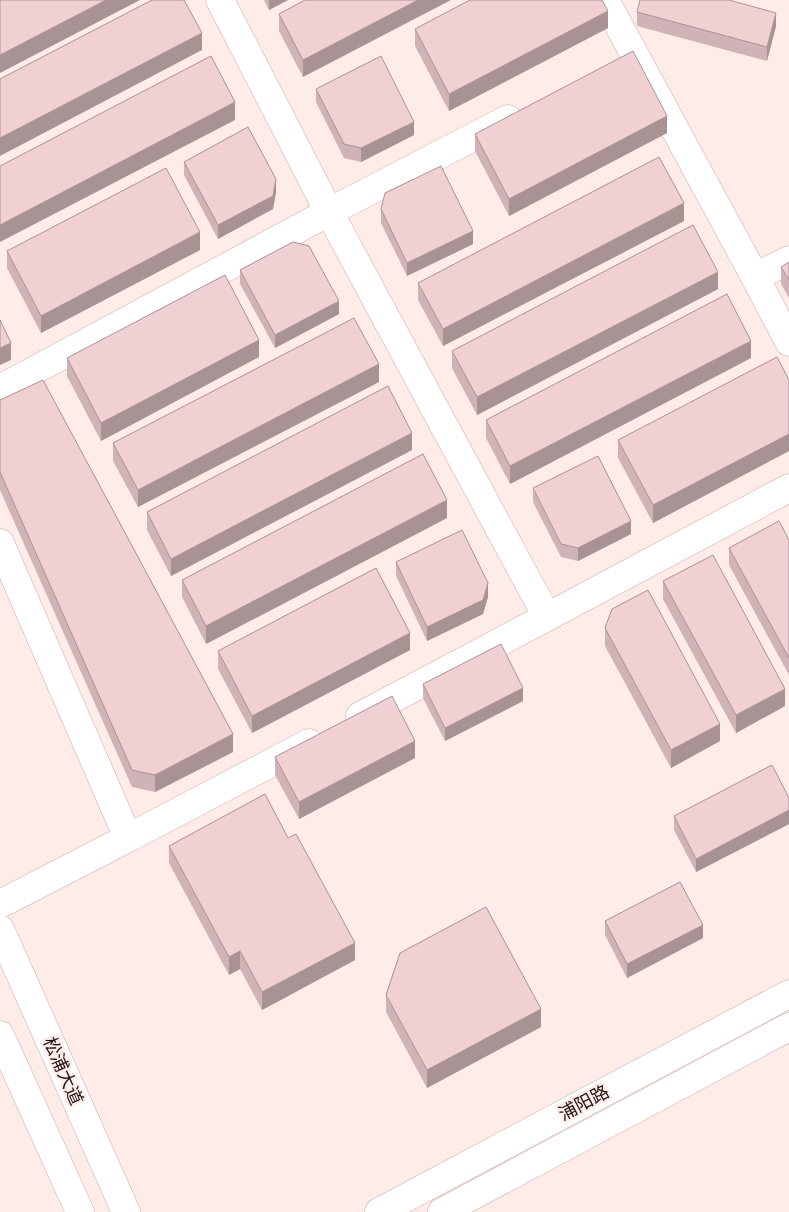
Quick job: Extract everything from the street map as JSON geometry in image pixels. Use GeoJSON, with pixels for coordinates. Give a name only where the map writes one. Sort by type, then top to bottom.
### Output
{"type":"FeatureCollection","features":[{"type":"Feature","properties":{"kind":"main road"},"geometry":{"type":"LineString","coordinates":[[220,0],[329,212],[547,617]]}},
{"type":"Feature","properties":{"kind":"main road"},"geometry":{"type":"LineString","coordinates":[[605,0],[789,342]]}},
{"type":"Feature","properties":{"kind":"main road"},"geometry":{"type":"LineString","coordinates":[[608,66],[634,53]]}},
{"type":"Feature","properties":{"kind":"main road"},"geometry":{"type":"LineString","coordinates":[[0,389],[329,212],[529,108]]}},
{"type":"Feature","properties":{"kind":"main road"},"geometry":{"type":"LineString","coordinates":[[755,277],[789,260]]}},
{"type":"Feature","properties":{"kind":"main road"},"geometry":{"type":"LineString","coordinates":[[0,904],[789,488]]}},
{"type":"Feature","properties":{"kind":"main road"},"geometry":{"type":"LineString","coordinates":[[0,543],[128,838]]}},
{"type":"Feature","properties":{"kind":"main road","name":"松浦大道"},"geometry":{"type":"LineString","coordinates":[[0,929],[126,1212]]}},
{"type":"Feature","properties":{"kind":"main road","name":"浦阳路"},"geometry":{"type":"LineString","coordinates":[[379,1212],[789,994]]}},
{"type":"Feature","properties":{"kind":"main road","name":"浦阳路"},"geometry":{"type":"LineString","coordinates":[[442,1212],[789,1027]]}},
{"type":"Feature","properties":{"kind":"main road"},"geometry":{"type":"LineString","coordinates":[[0,1035],[80,1212]]}},
{"type":"Feature","properties":{"kind":"building"},"geometry":{"type":"Polygon","coordinates":[[[0,0],[106,0],[0,55],[0,0]]]}},
{"type":"Feature","properties":{"kind":"building"},"geometry":{"type":"Polygon","coordinates":[[[152,0],[184,0],[202,33],[0,138],[0,79],[152,0]]]}},
{"type":"Feature","properties":{"kind":"building"},"geometry":{"type":"Polygon","coordinates":[[[305,0],[418,0],[303,60],[279,14],[305,0]]]}},
{"type":"Feature","properties":{"kind":"building"},"geometry":{"type":"Polygon","coordinates":[[[470,0],[602,0],[608,11],[449,94],[415,29],[470,0]]]}},
{"type":"Feature","properties":{"kind":"building"},"geometry":{"type":"Polygon","coordinates":[[[640,0],[729,0],[776,13],[767,47],[637,12],[640,0]]]}},
{"type":"Feature","properties":{"kind":"building"},"geometry":{"type":"Polygon","coordinates":[[[633,51],[667,116],[509,199],[475,134],[633,51]]]}},
{"type":"Feature","properties":{"kind":"building"},"geometry":{"type":"Polygon","coordinates":[[[211,56],[235,102],[0,225],[0,166],[211,56]]]}},
{"type":"Feature","properties":{"kind":"building"},"geometry":{"type":"Polygon","coordinates":[[[381,56],[414,122],[361,148],[344,144],[316,89],[381,56]]]}},
{"type":"Feature","properties":{"kind":"building"},"geometry":{"type":"Polygon","coordinates":[[[248,127],[276,179],[273,196],[218,225],[184,162],[248,127]]]}},
{"type":"Feature","properties":{"kind":"building"},"geometry":{"type":"Polygon","coordinates":[[[659,157],[684,203],[443,329],[418,283],[659,157]]]}},
{"type":"Feature","properties":{"kind":"building"},"geometry":{"type":"Polygon","coordinates":[[[441,166],[473,231],[407,263],[381,209],[385,193],[441,166]]]}},
{"type":"Feature","properties":{"kind":"building"},"geometry":{"type":"Polygon","coordinates":[[[166,168],[200,232],[41,316],[7,251],[166,168]]]}},
{"type":"Feature","properties":{"kind":"building"},"geometry":{"type":"Polygon","coordinates":[[[693,225],[718,272],[477,397],[452,351],[693,225]]]}},
{"type":"Feature","properties":{"kind":"building"},"geometry":{"type":"Polygon","coordinates":[[[293,242],[309,246],[339,301],[275,335],[240,270],[293,242]]]}},
{"type":"Feature","properties":{"kind":"building"},"geometry":{"type":"Polygon","coordinates":[[[789,262],[789,280],[781,267],[789,262]]]}},
{"type":"Feature","properties":{"kind":"building"},"geometry":{"type":"Polygon","coordinates":[[[225,275],[259,340],[101,423],[67,358],[225,275]]]}},
{"type":"Feature","properties":{"kind":"building"},"geometry":{"type":"Polygon","coordinates":[[[727,294],[751,341],[510,466],[486,420],[727,294]]]}},
{"type":"Feature","properties":{"kind":"building"},"geometry":{"type":"Polygon","coordinates":[[[354,318],[379,364],[138,490],[113,443],[354,318]]]}},
{"type":"Feature","properties":{"kind":"building"},"geometry":{"type":"Polygon","coordinates":[[[0,320],[11,343],[0,348],[0,320]]]}},
{"type":"Feature","properties":{"kind":"building"},"geometry":{"type":"Polygon","coordinates":[[[777,357],[789,380],[789,434],[653,505],[618,440],[777,357]]]}},
{"type":"Feature","properties":{"kind":"building"},"geometry":{"type":"Polygon","coordinates":[[[43,380],[233,734],[155,775],[132,770],[0,472],[0,400],[43,380]]]}},
{"type":"Feature","properties":{"kind":"building"},"geometry":{"type":"Polygon","coordinates":[[[388,386],[412,433],[171,559],[147,512],[388,386]]]}},
{"type":"Feature","properties":{"kind":"building"},"geometry":{"type":"Polygon","coordinates":[[[423,454],[447,500],[206,626],[182,580],[423,454]]]}},
{"type":"Feature","properties":{"kind":"building"},"geometry":{"type":"Polygon","coordinates":[[[598,456],[631,521],[578,548],[561,544],[533,488],[598,456]]]}},
{"type":"Feature","properties":{"kind":"building"},"geometry":{"type":"Polygon","coordinates":[[[779,521],[789,540],[789,658],[729,548],[779,521]]]}},
{"type":"Feature","properties":{"kind":"building"},"geometry":{"type":"Polygon","coordinates":[[[462,530],[488,583],[483,600],[427,627],[396,562],[462,530]]]}},
{"type":"Feature","properties":{"kind":"building"},"geometry":{"type":"Polygon","coordinates":[[[713,555],[785,689],[736,715],[663,581],[713,555]]]}},
{"type":"Feature","properties":{"kind":"building"},"geometry":{"type":"Polygon","coordinates":[[[376,568],[410,633],[252,716],[218,651],[376,568]]]}},
{"type":"Feature","properties":{"kind":"building"},"geometry":{"type":"Polygon","coordinates":[[[648,590],[720,724],[671,750],[605,628],[612,609],[648,590]]]}},
{"type":"Feature","properties":{"kind":"building"},"geometry":{"type":"Polygon","coordinates":[[[501,644],[523,688],[445,728],[423,684],[501,644]]]}},
{"type":"Feature","properties":{"kind":"building"},"geometry":{"type":"Polygon","coordinates":[[[392,696],[415,741],[299,802],[275,757],[392,696]]]}},
{"type":"Feature","properties":{"kind":"building"},"geometry":{"type":"Polygon","coordinates":[[[772,765],[789,798],[789,810],[696,859],[674,816],[772,765]]]}},
{"type":"Feature","properties":{"kind":"building"},"geometry":{"type":"Polygon","coordinates":[[[265,794],[288,838],[296,834],[355,943],[262,992],[240,951],[229,957],[169,846],[265,794]]]}},
{"type":"Feature","properties":{"kind":"building"},"geometry":{"type":"Polygon","coordinates":[[[680,882],[703,925],[627,964],[605,921],[680,882]]]}},
{"type":"Feature","properties":{"kind":"building"},"geometry":{"type":"Polygon","coordinates":[[[486,907],[541,1009],[427,1070],[386,995],[400,953],[486,907]]]}}]}
